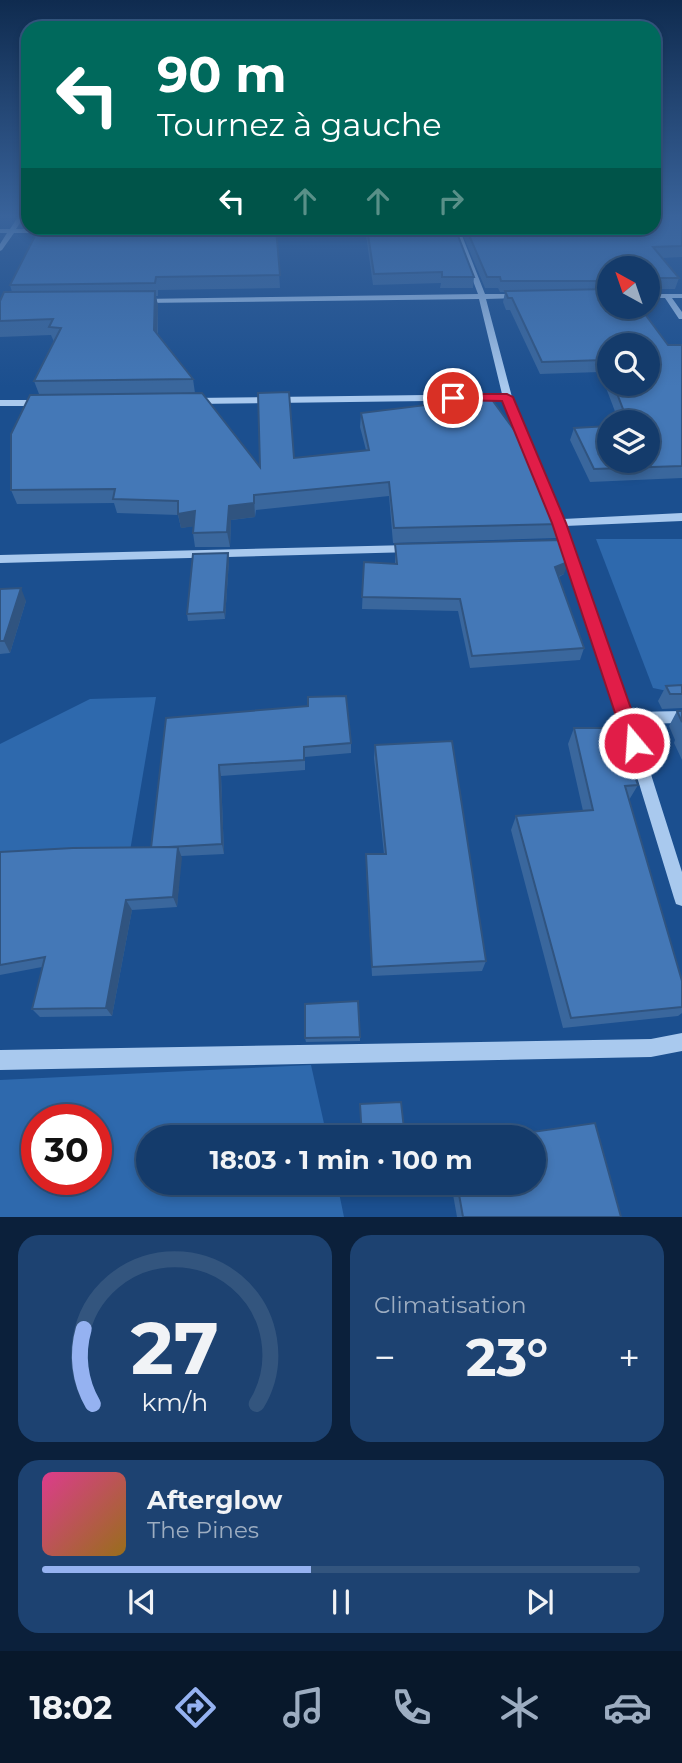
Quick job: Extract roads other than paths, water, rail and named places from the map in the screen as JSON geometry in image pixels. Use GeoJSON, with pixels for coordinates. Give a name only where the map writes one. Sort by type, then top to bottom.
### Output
{"type":"FeatureCollection","features":[{"type":"Feature","properties":{"kind":"street"},"geometry":{"type":"LineString","coordinates":[[474,274],[482,296],[507,397],[540,476]]}},
{"type":"Feature","properties":{"kind":"street"},"geometry":{"type":"LineString","coordinates":[[124,302],[533,296]]}},
{"type":"Feature","properties":{"kind":"street"},"geometry":{"type":"LineString","coordinates":[[660,296],[682,296]]}},
{"type":"Feature","properties":{"kind":"street"},"geometry":{"type":"LineString","coordinates":[[667,296],[682,317]]}},
{"type":"Feature","properties":{"kind":"street"},"geometry":{"type":"LineString","coordinates":[[178,401],[507,397]]}},
{"type":"Feature","properties":{"kind":"street"},"geometry":{"type":"LineString","coordinates":[[0,403],[55,403]]}},
{"type":"Feature","properties":{"kind":"street"},"geometry":{"type":"LineString","coordinates":[[550,500],[559,523],[560,545],[626,718],[682,898]]}},
{"type":"Feature","properties":{"kind":"street"},"geometry":{"type":"LineString","coordinates":[[559,523],[682,517]]}},
{"type":"Feature","properties":{"kind":"street"},"geometry":{"type":"LineString","coordinates":[[0,559],[428,548]]}},
{"type":"Feature","properties":{"kind":"street"},"geometry":{"type":"LineString","coordinates":[[626,718],[682,717]]}},
{"type":"Feature","properties":{"kind":"street"},"geometry":{"type":"LineString","coordinates":[[0,1060],[651,1048],[682,1042]]}}]}
